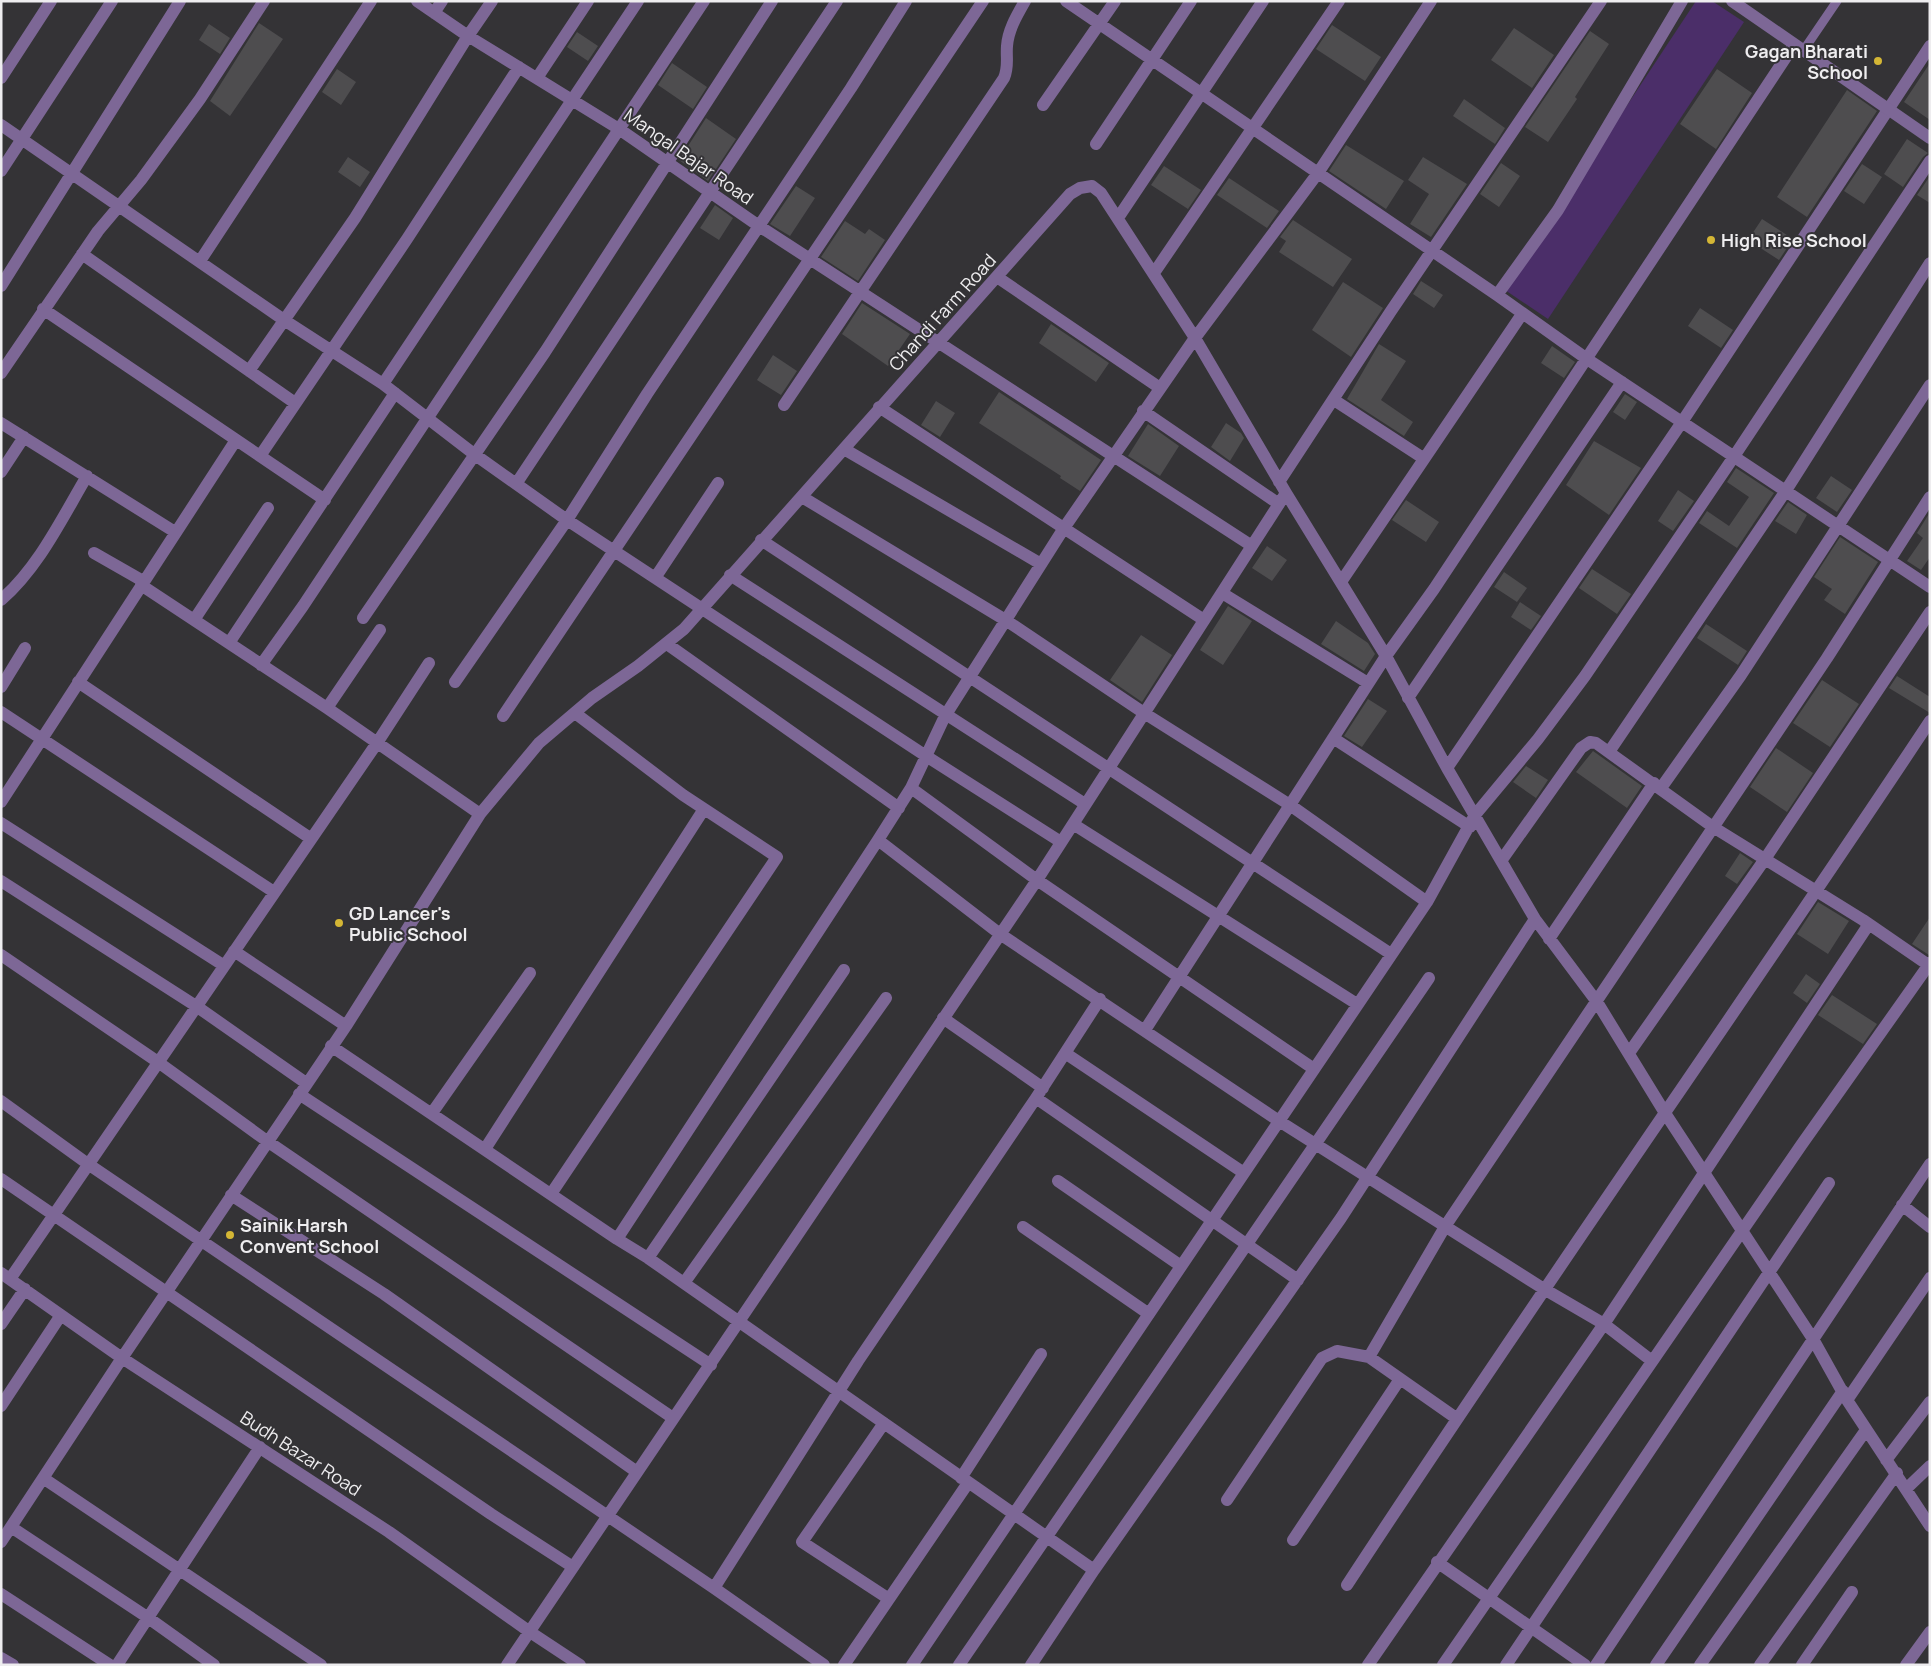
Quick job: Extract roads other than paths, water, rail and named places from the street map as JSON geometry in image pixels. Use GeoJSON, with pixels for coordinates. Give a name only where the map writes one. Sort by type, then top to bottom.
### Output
{"type":"FeatureCollection","features":[{"type":"Feature","properties":{"kind":"street"},"geometry":{"type":"LineString","coordinates":[[1,78],[51,1]]}},
{"type":"Feature","properties":{"kind":"street"},"geometry":{"type":"LineString","coordinates":[[1,171],[112,1]]}},
{"type":"Feature","properties":{"kind":"street"},"geometry":{"type":"LineString","coordinates":[[1,286],[180,1]]}},
{"type":"Feature","properties":{"kind":"street"},"geometry":{"type":"LineString","coordinates":[[1,373],[82,254],[141,180],[200,99],[264,1]]}},
{"type":"Feature","properties":{"kind":"street"},"geometry":{"type":"LineString","coordinates":[[200,261],[371,1]]}},
{"type":"Feature","properties":{"kind":"street","name":"Mangal Bajar Road"},"geometry":{"type":"LineString","coordinates":[[418,1],[468,36],[619,129],[759,226],[1252,546]]}},
{"type":"Feature","properties":{"kind":"street"},"geometry":{"type":"LineString","coordinates":[[434,13],[442,1]]}},
{"type":"Feature","properties":{"kind":"street"},"geometry":{"type":"LineString","coordinates":[[249,371],[355,218],[468,36],[492,1]]}},
{"type":"Feature","properties":{"kind":"street"},"geometry":{"type":"LineString","coordinates":[[537,78],[588,1]]}},
{"type":"Feature","properties":{"kind":"street"},"geometry":{"type":"LineString","coordinates":[[383,384],[638,1]]}},
{"type":"Feature","properties":{"kind":"street"},"geometry":{"type":"LineString","coordinates":[[261,665],[303,606],[704,1]]}},
{"type":"Feature","properties":{"kind":"street"},"geometry":{"type":"LineString","coordinates":[[363,618],[545,352],[772,1]]}},
{"type":"Feature","properties":{"kind":"street"},"geometry":{"type":"LineString","coordinates":[[516,484],[837,1]]}},
{"type":"Feature","properties":{"kind":"street"},"geometry":{"type":"LineString","coordinates":[[455,682],[567,520],[906,1]]}},
{"type":"Feature","properties":{"kind":"street"},"geometry":{"type":"LineString","coordinates":[[502,716],[983,1]]}},
{"type":"Feature","properties":{"kind":"street"},"geometry":{"type":"LineString","coordinates":[[784,405],[1004,78],[1008,69],[1007,46],[1010,33],[1025,1]]}},
{"type":"Feature","properties":{"kind":"street"},"geometry":{"type":"LineString","coordinates":[[1066,1],[1099,26],[1203,93],[1733,458],[1839,525],[1930,586]]}},
{"type":"Feature","properties":{"kind":"street"},"geometry":{"type":"LineString","coordinates":[[1043,105],[1115,1]]}},
{"type":"Feature","properties":{"kind":"street"},"geometry":{"type":"LineString","coordinates":[[1096,144],[1191,1]]}},
{"type":"Feature","properties":{"kind":"street"},"geometry":{"type":"LineString","coordinates":[[1118,218],[1263,1]]}},
{"type":"Feature","properties":{"kind":"street"},"geometry":{"type":"LineString","coordinates":[[1154,273],[1254,129],[1339,1]]}},
{"type":"Feature","properties":{"kind":"street"},"geometry":{"type":"LineString","coordinates":[[616,1239],[899,808],[911,788],[945,716],[1007,621],[1064,528],[1195,338],[1318,173],[1431,1]]}},
{"type":"Feature","properties":{"kind":"street"},"geometry":{"type":"LineString","coordinates":[[1279,482],[1601,1]]}},
{"type":"Feature","properties":{"kind":"street"},"geometry":{"type":"LineString","coordinates":[[1497,294],[1558,210],[1682,1]]}},
{"type":"Feature","properties":{"kind":"street"},"geometry":{"type":"LineString","coordinates":[[1732,1],[1930,138]]}},
{"type":"Feature","properties":{"kind":"street"},"geometry":{"type":"LineString","coordinates":[[1447,768],[1682,422],[1930,46]]}},
{"type":"Feature","properties":{"kind":"street"},"geometry":{"type":"LineString","coordinates":[[1145,1030],[1180,979],[1368,683],[1434,589],[1587,358],[1799,48]]}},
{"type":"Feature","properties":{"kind":"street"},"geometry":{"type":"LineString","coordinates":[[260,456],[407,239],[519,67]]}},
{"type":"Feature","properties":{"kind":"street"},"geometry":{"type":"LineString","coordinates":[[1,125],[120,205],[284,320],[383,384],[474,454],[567,520],[926,756],[1061,842]]}},
{"type":"Feature","properties":{"kind":"street"},"geometry":{"type":"LineString","coordinates":[[912,1665],[1427,902],[1473,821],[1585,676],[1930,162]]}},
{"type":"Feature","properties":{"kind":"street","name":"Chandi Farm Road"},"geometry":{"type":"LineString","coordinates":[[1,1542],[166,1292],[346,1026],[480,814],[540,743],[575,713],[667,644],[702,609],[761,540],[802,497],[879,407],[940,342],[1070,194],[1080,188],[1092,186],[1101,192],[1195,338],[1279,482],[1282,499],[1341,582],[1386,656],[1447,768],[1473,821],[1501,861],[1535,919],[1597,1002],[1665,1113],[1705,1170],[1813,1338],[1866,1430],[1897,1473],[1930,1526]]}},
{"type":"Feature","properties":{"kind":"street"},"geometry":{"type":"LineString","coordinates":[[82,254],[295,403]]}},
{"type":"Feature","properties":{"kind":"street"},"geometry":{"type":"LineString","coordinates":[[1609,752],[1785,492],[1930,263]]}},
{"type":"Feature","properties":{"kind":"street"},"geometry":{"type":"LineString","coordinates":[[997,277],[1160,388]]}},
{"type":"Feature","properties":{"kind":"street"},"geometry":{"type":"LineString","coordinates":[[43,309],[325,500]]}},
{"type":"Feature","properties":{"kind":"street"},"geometry":{"type":"LineString","coordinates":[[1341,582],[1522,314]]}},
{"type":"Feature","properties":{"kind":"street"},"geometry":{"type":"LineString","coordinates":[[1408,698],[1622,382]]}},
{"type":"Feature","properties":{"kind":"street"},"geometry":{"type":"LineString","coordinates":[[1549,939],[1657,785],[1741,675],[1930,385]]}},
{"type":"Feature","properties":{"kind":"street"},"geometry":{"type":"LineString","coordinates":[[229,643],[395,393]]}},
{"type":"Feature","properties":{"kind":"street"},"geometry":{"type":"LineString","coordinates":[[1334,400],[1423,458]]}},
{"type":"Feature","properties":{"kind":"street"},"geometry":{"type":"LineString","coordinates":[[879,407],[1204,620]]}},
{"type":"Feature","properties":{"kind":"street"},"geometry":{"type":"LineString","coordinates":[[507,1665],[1037,880],[1282,499],[1143,411]]}},
{"type":"Feature","properties":{"kind":"street"},"geometry":{"type":"LineString","coordinates":[[1,423],[175,532]]}},
{"type":"Feature","properties":{"kind":"street"},"geometry":{"type":"LineString","coordinates":[[1,472],[24,438]]}},
{"type":"Feature","properties":{"kind":"street"},"geometry":{"type":"LineString","coordinates":[[1,802],[236,440]]}},
{"type":"Feature","properties":{"kind":"street"},"geometry":{"type":"LineString","coordinates":[[844,449],[1041,564]]}},
{"type":"Feature","properties":{"kind":"street"},"geometry":{"type":"LineString","coordinates":[[3,595],[22,578],[44,548],[87,476]]}},
{"type":"Feature","properties":{"kind":"street"},"geometry":{"type":"LineString","coordinates":[[655,578],[718,483]]}},
{"type":"Feature","properties":{"kind":"street"},"geometry":{"type":"LineString","coordinates":[[802,497],[1007,621],[1144,712],[1290,805],[1427,902]]}},
{"type":"Feature","properties":{"kind":"street"},"geometry":{"type":"LineString","coordinates":[[1369,1357],[1446,1225],[1597,1002],[1930,498]]}},
{"type":"Feature","properties":{"kind":"street"},"geometry":{"type":"LineString","coordinates":[[194,620],[268,508]]}},
{"type":"Feature","properties":{"kind":"street"},"geometry":{"type":"LineString","coordinates":[[761,540],[1391,954]]}},
{"type":"Feature","properties":{"kind":"street"},"geometry":{"type":"LineString","coordinates":[[94,553],[142,583],[194,620],[327,708],[480,814]]}},
{"type":"Feature","properties":{"kind":"street"},"geometry":{"type":"LineString","coordinates":[[730,575],[945,716],[1085,804]]}},
{"type":"Feature","properties":{"kind":"street"},"geometry":{"type":"LineString","coordinates":[[1222,592],[1368,683]]}},
{"type":"Feature","properties":{"kind":"street"},"geometry":{"type":"LineString","coordinates":[[1629,1053],[1765,859],[1930,612]]}},
{"type":"Feature","properties":{"kind":"street"},"geometry":{"type":"LineString","coordinates":[[327,708],[380,630]]}},
{"type":"Feature","properties":{"kind":"street"},"geometry":{"type":"LineString","coordinates":[[667,644],[899,808]]}},
{"type":"Feature","properties":{"kind":"street"},"geometry":{"type":"LineString","coordinates":[[1,687],[25,648]]}},
{"type":"Feature","properties":{"kind":"street"},"geometry":{"type":"LineString","coordinates":[[6,1276],[54,1215],[310,838],[377,743],[429,663]]}},
{"type":"Feature","properties":{"kind":"street"},"geometry":{"type":"LineString","coordinates":[[78,682],[310,838]]}},
{"type":"Feature","properties":{"kind":"street"},"geometry":{"type":"LineString","coordinates":[[1,712],[274,892]]}},
{"type":"Feature","properties":{"kind":"street"},"geometry":{"type":"LineString","coordinates":[[551,1194],[777,857],[647,769],[575,713]]}},
{"type":"Feature","properties":{"kind":"street"},"geometry":{"type":"LineString","coordinates":[[1347,1584],[1456,1418],[1818,892],[1930,721]]}},
{"type":"Feature","properties":{"kind":"street"},"geometry":{"type":"LineString","coordinates":[[1333,738],[1473,821]]}},
{"type":"Feature","properties":{"kind":"street"},"geometry":{"type":"LineString","coordinates":[[1443,1665],[1743,1229],[1929,965],[1870,924],[1713,827],[1657,785],[1609,752],[1590,742],[1581,748],[1501,861]]}},
{"type":"Feature","properties":{"kind":"street"},"geometry":{"type":"LineString","coordinates":[[911,788],[1037,880],[1180,979],[1314,1068]]}},
{"type":"Feature","properties":{"kind":"street"},"geometry":{"type":"LineString","coordinates":[[485,1149],[704,809]]}},
{"type":"Feature","properties":{"kind":"street"},"geometry":{"type":"LineString","coordinates":[[1,823],[223,966]]}},
{"type":"Feature","properties":{"kind":"street"},"geometry":{"type":"LineString","coordinates":[[1073,824],[1357,1004]]}},
{"type":"Feature","properties":{"kind":"street"},"geometry":{"type":"LineString","coordinates":[[878,840],[1000,934],[1279,1121],[1446,1225],[1544,1289],[1604,1324],[1652,1361]]}},
{"type":"Feature","properties":{"kind":"street"},"geometry":{"type":"LineString","coordinates":[[1,881],[196,1006],[303,1089],[710,1365]]}},
{"type":"Feature","properties":{"kind":"street"},"geometry":{"type":"LineString","coordinates":[[1031,1665],[1094,1570],[1298,1280],[1535,919]]}},
{"type":"Feature","properties":{"kind":"street"},"geometry":{"type":"LineString","coordinates":[[1368,1665],[1437,1562],[1604,1324],[1870,924]]}},
{"type":"Feature","properties":{"kind":"street"},"geometry":{"type":"LineString","coordinates":[[234,951],[346,1026]]}},
{"type":"Feature","properties":{"kind":"street"},"geometry":{"type":"LineString","coordinates":[[1,955],[158,1062],[267,1141],[673,1418]]}},
{"type":"Feature","properties":{"kind":"street"},"geometry":{"type":"LineString","coordinates":[[648,1258],[844,970]]}},
{"type":"Feature","properties":{"kind":"street"},"geometry":{"type":"LineString","coordinates":[[432,1113],[530,974]]}},
{"type":"Feature","properties":{"kind":"street"},"geometry":{"type":"LineString","coordinates":[[959,1665],[1429,978]]}},
{"type":"Feature","properties":{"kind":"street"},"geometry":{"type":"LineString","coordinates":[[684,1283],[886,998]]}},
{"type":"Feature","properties":{"kind":"street"},"geometry":{"type":"LineString","coordinates":[[714,1588],[840,1390],[1100,1000]]}},
{"type":"Feature","properties":{"kind":"street"},"geometry":{"type":"LineString","coordinates":[[943,1018],[1039,1093],[1212,1221],[1298,1280]]}},
{"type":"Feature","properties":{"kind":"street"},"geometry":{"type":"LineString","coordinates":[[332,1046],[616,1239],[648,1258],[738,1323],[840,1390],[1013,1516],[1046,1536],[1094,1570]]}},
{"type":"Feature","properties":{"kind":"street"},"geometry":{"type":"LineString","coordinates":[[1065,1053],[1244,1173]]}},
{"type":"Feature","properties":{"kind":"street"},"geometry":{"type":"LineString","coordinates":[[1,1102],[88,1164],[714,1588],[824,1665]]}},
{"type":"Feature","properties":{"kind":"street"},"geometry":{"type":"LineString","coordinates":[[1596,1665],[1930,1164]]}},
{"type":"Feature","properties":{"kind":"street"},"geometry":{"type":"LineString","coordinates":[[1,1179],[491,1514],[573,1567]]}},
{"type":"Feature","properties":{"kind":"street"},"geometry":{"type":"LineString","coordinates":[[1058,1181],[1181,1266]]}},
{"type":"Feature","properties":{"kind":"street"},"geometry":{"type":"LineString","coordinates":[[1506,1665],[1532,1630],[1829,1183]]}},
{"type":"Feature","properties":{"kind":"street"},"geometry":{"type":"LineString","coordinates":[[231,1195],[384,1294],[637,1472]]}},
{"type":"Feature","properties":{"kind":"street"},"geometry":{"type":"LineString","coordinates":[[1902,1205],[1930,1227]]}},
{"type":"Feature","properties":{"kind":"street"},"geometry":{"type":"LineString","coordinates":[[1023,1227],[1149,1314]]}},
{"type":"Feature","properties":{"kind":"street","name":"Budh Bazar Road"},"geometry":{"type":"LineString","coordinates":[[6,1276],[122,1358],[389,1532],[580,1665]]}},
{"type":"Feature","properties":{"kind":"street"},"geometry":{"type":"LineString","coordinates":[[1656,1665],[1845,1395],[1930,1278]]}},
{"type":"Feature","properties":{"kind":"street"},"geometry":{"type":"LineString","coordinates":[[1,1324],[25,1289]]}},
{"type":"Feature","properties":{"kind":"street"},"geometry":{"type":"LineString","coordinates":[[1,1406],[61,1315]]}},
{"type":"Feature","properties":{"kind":"street"},"geometry":{"type":"LineString","coordinates":[[1227,1500],[1322,1358],[1337,1350],[1369,1357],[1456,1418]]}},
{"type":"Feature","properties":{"kind":"street"},"geometry":{"type":"LineString","coordinates":[[844,1665],[889,1599],[965,1480],[1041,1354]]}},
{"type":"Feature","properties":{"kind":"street"},"geometry":{"type":"LineString","coordinates":[[1293,1540],[1400,1379]]}},
{"type":"Feature","properties":{"kind":"street"},"geometry":{"type":"LineString","coordinates":[[1886,1460],[1930,1402]]}},
{"type":"Feature","properties":{"kind":"street"},"geometry":{"type":"LineString","coordinates":[[884,1423],[802,1542],[889,1599]]}},
{"type":"Feature","properties":{"kind":"street"},"geometry":{"type":"LineString","coordinates":[[1700,1665],[1866,1430]]}},
{"type":"Feature","properties":{"kind":"street"},"geometry":{"type":"LineString","coordinates":[[117,1665],[260,1447]]}},
{"type":"Feature","properties":{"kind":"street"},"geometry":{"type":"LineString","coordinates":[[1906,1488],[1930,1466]]}},
{"type":"Feature","properties":{"kind":"street"},"geometry":{"type":"LineString","coordinates":[[1760,1665],[1897,1473]]}},
{"type":"Feature","properties":{"kind":"street"},"geometry":{"type":"LineString","coordinates":[[43,1478],[180,1568],[321,1665]]}},
{"type":"Feature","properties":{"kind":"street"},"geometry":{"type":"LineString","coordinates":[[11,1528],[147,1617],[214,1665]]}},
{"type":"Feature","properties":{"kind":"street"},"geometry":{"type":"LineString","coordinates":[[1437,1562],[1532,1630],[1585,1665]]}},
{"type":"Feature","properties":{"kind":"street"},"geometry":{"type":"LineString","coordinates":[[1802,1665],[1852,1592]]}},
{"type":"Feature","properties":{"kind":"street"},"geometry":{"type":"LineString","coordinates":[[1,1594],[110,1665]]}},
{"type":"Feature","properties":{"kind":"street"},"geometry":{"type":"LineString","coordinates":[[1906,1665],[1930,1632]]}},
{"type":"Feature","properties":{"kind":"lane"},"geometry":{"type":"LineString","coordinates":[[1799,48],[1837,1]]}},
{"type":"Feature","properties":{"kind":"place","name":"Gagan Bharati School"},"geometry":{"type":"Point","coordinates":[1878,61]}},
{"type":"Feature","properties":{"kind":"place","name":"High Rise School"},"geometry":{"type":"Point","coordinates":[1711,240]}},
{"type":"Feature","properties":{"kind":"place","name":"GD Lancer's Public School"},"geometry":{"type":"Point","coordinates":[339,923]}},
{"type":"Feature","properties":{"kind":"place","name":"Sainik Harsh Convent School"},"geometry":{"type":"Point","coordinates":[230,1235]}}]}
